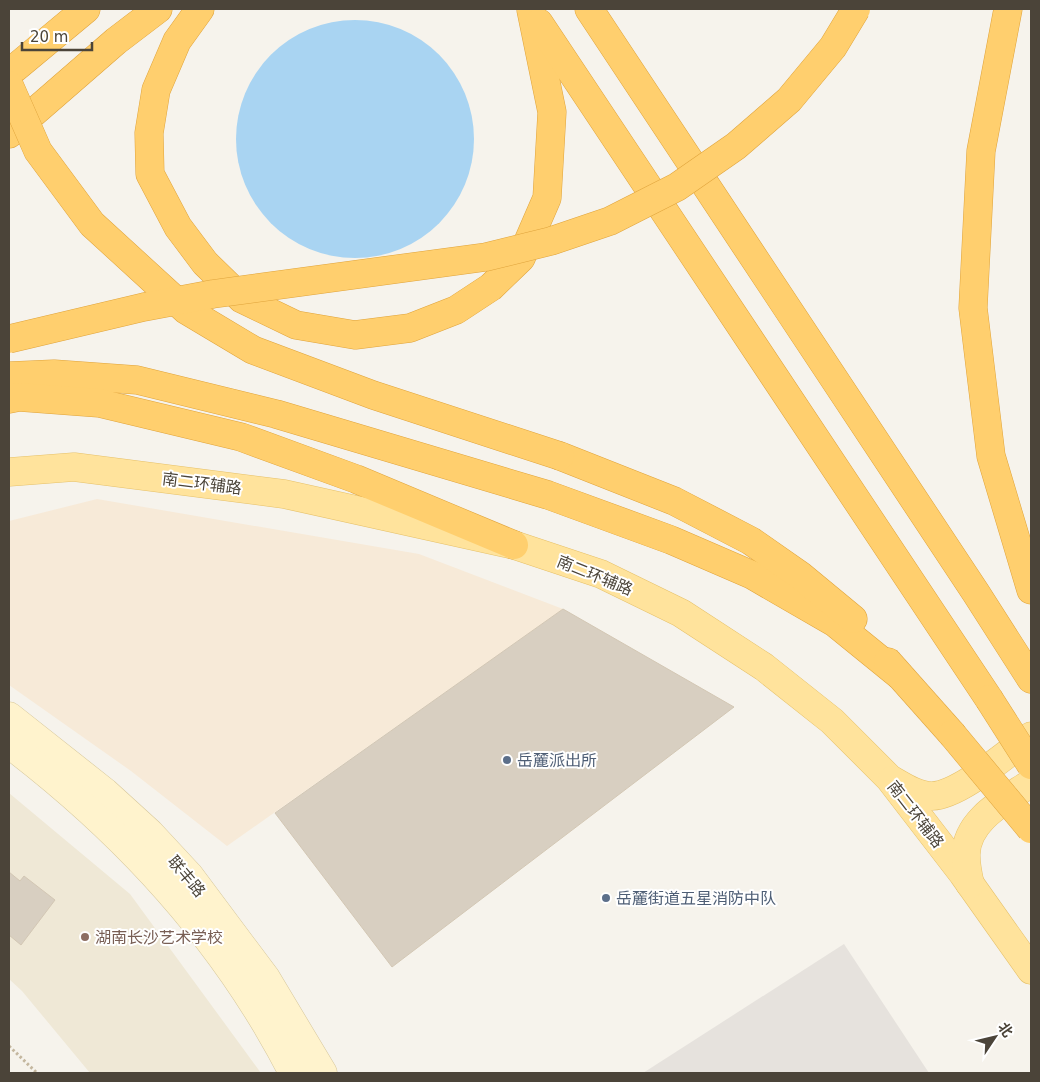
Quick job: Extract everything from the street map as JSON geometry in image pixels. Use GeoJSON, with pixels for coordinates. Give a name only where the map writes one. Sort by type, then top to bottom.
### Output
{"type":"FeatureCollection","features":[{"type":"Feature","properties":{"kind":"highway"},"geometry":{"type":"LineString","coordinates":[[9,73],[86,9]]}},
{"type":"Feature","properties":{"kind":"highway"},"geometry":{"type":"LineString","coordinates":[[9,134],[116,41],[158,9]]}},
{"type":"Feature","properties":{"kind":"highway"},"geometry":{"type":"LineString","coordinates":[[200,9],[176,41],[156,90],[148,133],[150,174],[178,227],[204,263],[242,299],[296,325],[355,335],[410,328],[456,310],[491,287],[522,258],[547,198],[552,112],[530,10]]}},
{"type":"Feature","properties":{"kind":"highway"},"geometry":{"type":"LineString","coordinates":[[589,9],[1029,675]]}},
{"type":"Feature","properties":{"kind":"highway"},"geometry":{"type":"LineString","coordinates":[[9,339],[213,294],[486,257],[551,241],[610,221],[677,187],[736,146],[789,100],[833,47],[856,9]]}},
{"type":"Feature","properties":{"kind":"highway"},"geometry":{"type":"LineString","coordinates":[[1008,9],[981,151],[973,308],[991,456],[1031,590]]}},
{"type":"Feature","properties":{"kind":"highway"},"geometry":{"type":"LineString","coordinates":[[530,10],[989,698],[1031,765]]}},
{"type":"Feature","properties":{"kind":"highway"},"geometry":{"type":"LineString","coordinates":[[9,85],[38,151],[92,224],[186,310],[253,350],[373,395],[560,456],[674,501],[751,541],[801,576],[899,676],[952,734],[1031,829]]}},
{"type":"Feature","properties":{"kind":"highway"},"geometry":{"type":"LineString","coordinates":[[9,376],[54,374],[136,380],[276,414],[411,453],[548,495],[671,540],[752,575],[842,618]]}},
{"type":"Feature","properties":{"kind":"highway"},"geometry":{"type":"LineString","coordinates":[[9,399],[19,397],[99,403],[241,437],[356,479],[514,545]]}},
{"type":"Feature","properties":{"kind":"main road","name":"南二环辅路"},"geometry":{"type":"LineString","coordinates":[[9,472],[74,467],[284,494],[514,545],[601,574],[680,613],[764,667],[832,721],[889,778],[970,884],[1031,970]]}},
{"type":"Feature","properties":{"kind":"main road","name":"联丰路"},"geometry":{"type":"LineString","coordinates":[[9,716],[105,792],[150,833],[189,875],[266,978],[323,1073]]}},
{"type":"Feature","properties":{"kind":"main road"},"geometry":{"type":"LineString","coordinates":[[889,778],[911,791],[931,796],[953,792],[1031,736]]}},
{"type":"Feature","properties":{"kind":"main road","name":"联丰路"},"geometry":{"type":"LineString","coordinates":[[9,744],[133,851],[182,905],[248,993],[293,1073]]}},
{"type":"Feature","properties":{"kind":"main road"},"geometry":{"type":"LineString","coordinates":[[970,884],[965,855],[969,839],[978,823],[992,810],[1031,783]]}},
{"type":"Feature","properties":{"kind":"path"},"geometry":{"type":"LineString","coordinates":[[9,1046],[37,1073]]}},
{"type":"Feature","properties":{"kind":"shaded area"},"geometry":{"type":"Polygon","coordinates":[[[97,499],[419,554],[563,609],[227,846],[131,771],[9,685],[9,521],[97,499]]]}},
{"type":"Feature","properties":{"kind":"shaded area","name":"湖南长沙艺术学校"},"geometry":{"type":"Polygon","coordinates":[[[9,793],[130,894],[261,1073],[90,1073],[22,991],[9,979],[9,793]]]}},
{"type":"Feature","properties":{"kind":"shaded area"},"geometry":{"type":"Polygon","coordinates":[[[844,944],[929,1073],[643,1073],[844,944]]]}},
{"type":"Feature","properties":{"kind":"water"},"geometry":{"type":"Polygon","coordinates":[[[355,20],[378,22],[401,29],[431,47],[447,63],[460,83],[469,104],[474,139],[472,162],[465,185],[447,215],[431,231],[411,244],[390,253],[355,258],[332,256],[309,249],[279,231],[263,215],[250,195],[241,174],[236,139],[238,116],[245,93],[263,63],[279,47],[299,34],[320,25],[355,20]]]}},
{"type":"Feature","properties":{"kind":"building","name":"岳麓派出所"},"geometry":{"type":"Polygon","coordinates":[[[563,609],[734,707],[392,967],[275,813],[563,609]]]}},
{"type":"Feature","properties":{"kind":"building"},"geometry":{"type":"Polygon","coordinates":[[[9,872],[20,881],[24,876],[55,900],[21,945],[9,935],[9,872]]]}},
{"type":"Feature","properties":{"kind":"place","name":"岳麓派出所"},"geometry":{"type":"Point","coordinates":[507,760]}},
{"type":"Feature","properties":{"kind":"place","name":"岳麓街道五星消防中队"},"geometry":{"type":"Point","coordinates":[606,898]}},
{"type":"Feature","properties":{"kind":"place","name":"湖南长沙艺术学校"},"geometry":{"type":"Point","coordinates":[85,937]}}]}
